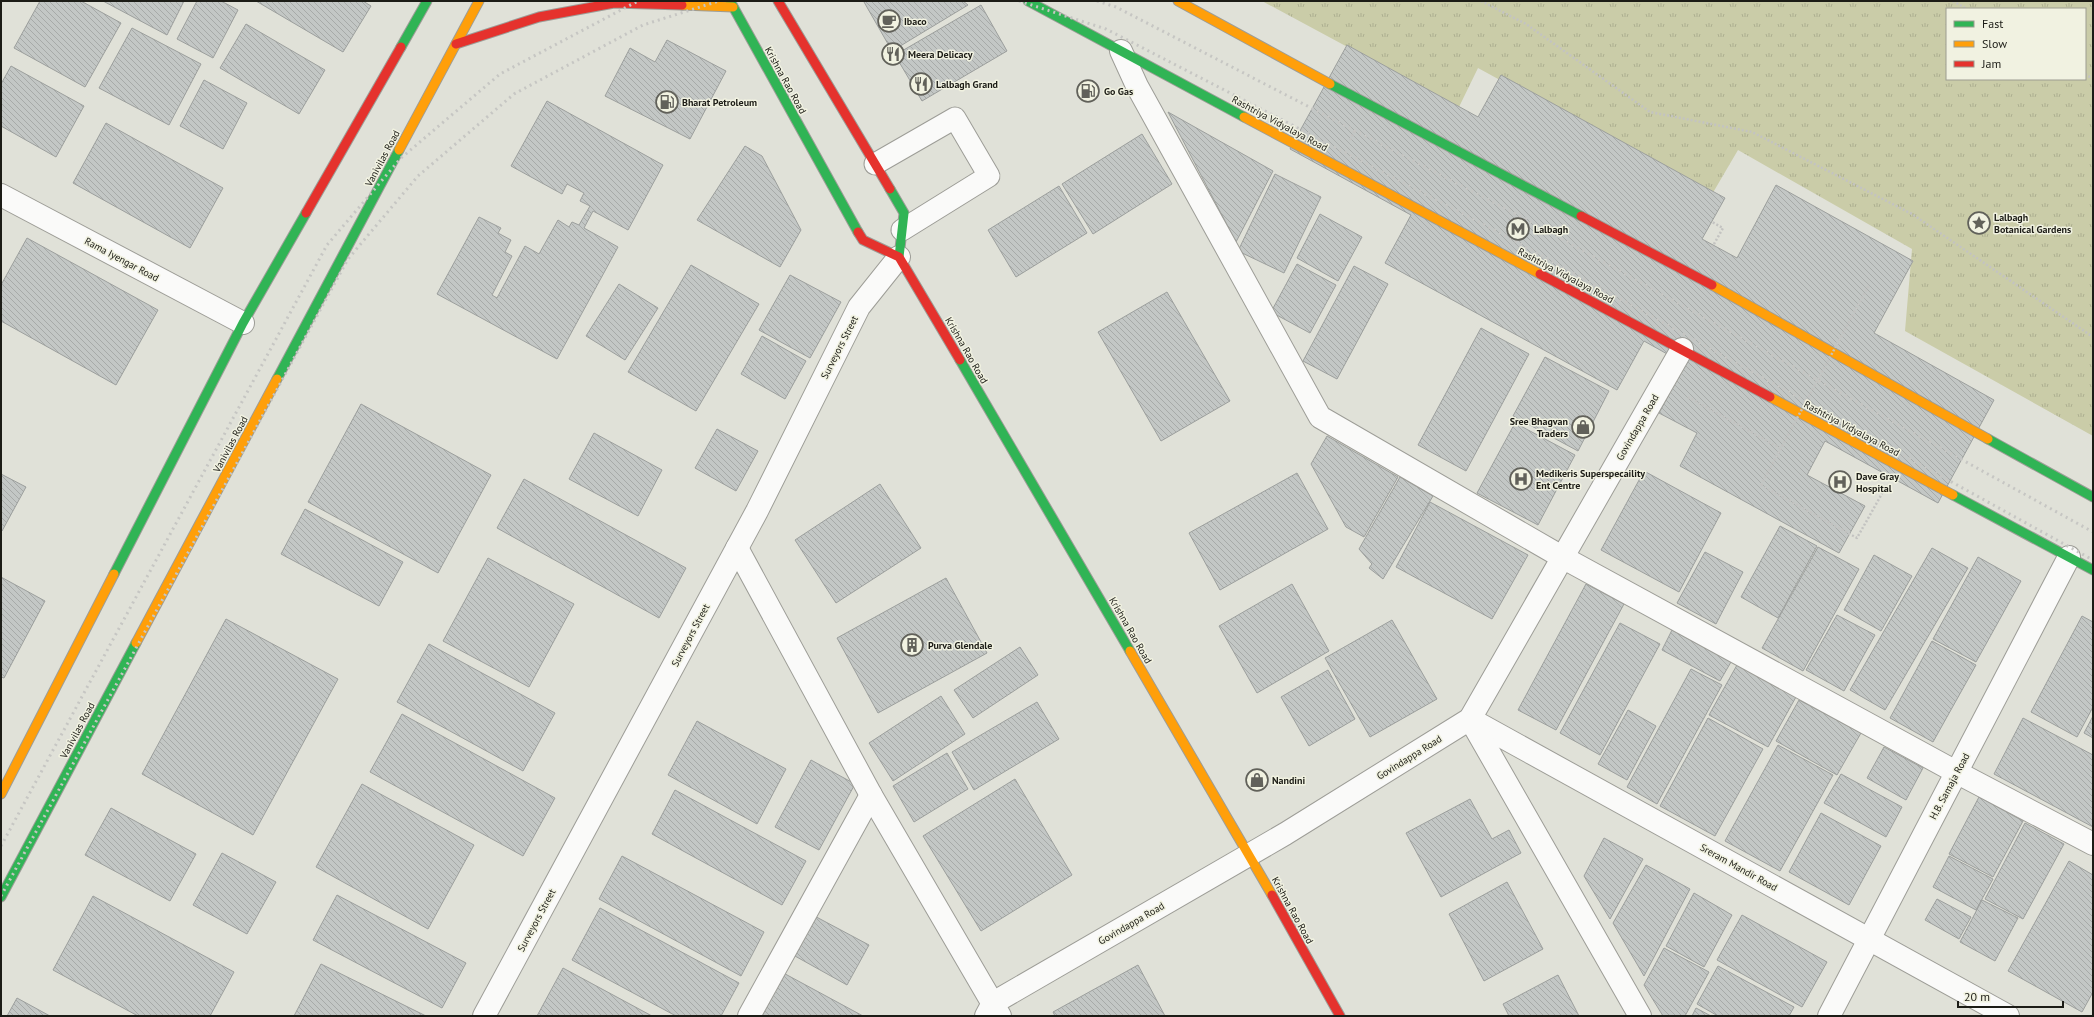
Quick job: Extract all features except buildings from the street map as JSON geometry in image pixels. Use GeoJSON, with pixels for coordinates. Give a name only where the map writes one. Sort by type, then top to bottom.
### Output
{"type":"FeatureCollection","features":[{"type":"Feature","properties":{"kind":"main road"},"geometry":{"type":"LineString","coordinates":[[1,794],[243,323],[427,1]]}},
{"type":"Feature","properties":{"kind":"main road","name":"Vanivilas Road"},"geometry":{"type":"LineString","coordinates":[[1,897],[479,1]]}},
{"type":"Feature","properties":{"kind":"main road"},"geometry":{"type":"LineString","coordinates":[[778,1],[904,213],[900,257]]}},
{"type":"Feature","properties":{"kind":"main road","name":"Rashtriya Vidyalaya Road"},"geometry":{"type":"LineString","coordinates":[[1028,1],[1682,349],[2093,570]]}},
{"type":"Feature","properties":{"kind":"main road"},"geometry":{"type":"LineString","coordinates":[[1178,1],[1327,83],[1716,287],[2093,497]]}},
{"type":"Feature","properties":{"kind":"main road"},"geometry":{"type":"LineString","coordinates":[[456,44],[539,17],[614,3],[731,4]]}},
{"type":"Feature","properties":{"kind":"main road","name":"Krishna Rao Road"},"geometry":{"type":"LineString","coordinates":[[731,4],[863,240],[900,257],[1249,854],[1340,1016]]}},
{"type":"Feature","properties":{"kind":"street"},"geometry":{"type":"LineString","coordinates":[[1121,51],[1137,86],[1320,417],[1562,557],[1956,772],[2093,844]]}},
{"type":"Feature","properties":{"kind":"street","name":"Rama Iyengar Road"},"geometry":{"type":"LineString","coordinates":[[1,195],[243,323]]}},
{"type":"Feature","properties":{"kind":"street","name":"Surveyors Street"},"geometry":{"type":"LineString","coordinates":[[484,1016],[737,548],[860,307],[900,257]]}},
{"type":"Feature","properties":{"kind":"street","name":"Govindappa Road"},"geometry":{"type":"LineString","coordinates":[[993,1012],[1470,718],[1682,349]]}},
{"type":"Feature","properties":{"kind":"street"},"geometry":{"type":"LineString","coordinates":[[737,548],[993,1012]]}},
{"type":"Feature","properties":{"kind":"street","name":"H.B. Samaja Road"},"geometry":{"type":"LineString","coordinates":[[1829,1016],[2069,557]]}},
{"type":"Feature","properties":{"kind":"street"},"geometry":{"type":"LineString","coordinates":[[1470,718],[1640,1016]]}},
{"type":"Feature","properties":{"kind":"street","name":"Sreram Mandir Road"},"geometry":{"type":"LineString","coordinates":[[1470,718],[2008,1016]]}},
{"type":"Feature","properties":{"kind":"street"},"geometry":{"type":"LineString","coordinates":[[749,1016],[872,795]]}},
{"type":"Feature","properties":{"kind":"lane"},"geometry":{"type":"LineString","coordinates":[[874,164],[955,118],[989,176],[902,230]]}},
{"type":"Feature","properties":{"kind":"path"},"geometry":{"type":"LineString","coordinates":[[1481,1],[1526,24],[1650,112],[1752,132],[1912,214],[2093,336]]}},
{"type":"Feature","properties":{"kind":"path"},"geometry":{"type":"LineString","coordinates":[[1953,1],[1965,8]]}},
{"type":"Feature","properties":{"kind":"path"},"geometry":{"type":"LineString","coordinates":[[1348,143],[1358,124]]}},
{"type":"Feature","properties":{"kind":"path"},"geometry":{"type":"LineString","coordinates":[[1708,255],[1723,228],[1712,222]]}},
{"type":"Feature","properties":{"kind":"path"},"geometry":{"type":"LineString","coordinates":[[1869,285],[1761,485],[1857,538],[1884,490]]}},
{"type":"Feature","properties":{"kind":"path"},"geometry":{"type":"LineString","coordinates":[[1662,383],[1780,448]]}},
{"type":"Feature","properties":{"kind":"green space","name":"Lalbagh Botanical Gardens"},"geometry":{"type":"Polygon","coordinates":[[[1262,1],[2093,1],[2093,436],[1905,331],[1912,249],[1738,150],[1711,196],[1478,68],[1459,107],[1262,1]]]}},
{"type":"Feature","properties":{"kind":"railway"},"geometry":{"type":"LineString","coordinates":[[1,846],[327,245],[401,158],[500,74],[638,1]]}},
{"type":"Feature","properties":{"kind":"railway"},"geometry":{"type":"LineString","coordinates":[[1,896],[348,259],[418,176],[514,94],[643,25],[719,1]]}},
{"type":"Feature","properties":{"kind":"railway"},"geometry":{"type":"LineString","coordinates":[[1019,1],[1106,29],[1508,237],[2093,560]]}},
{"type":"Feature","properties":{"kind":"railway"},"geometry":{"type":"LineString","coordinates":[[1097,1],[1116,7],[1520,216],[2093,532]]}},
{"type":"Feature","properties":{"kind":"traffic: fast"},"geometry":{"type":"LineString","coordinates":[[401,47],[427,1]]}},
{"type":"Feature","properties":{"kind":"traffic: fast"},"geometry":{"type":"LineString","coordinates":[[730,1],[858,232]]}},
{"type":"Feature","properties":{"kind":"traffic: fast"},"geometry":{"type":"LineString","coordinates":[[1028,1],[1244,117]]}},
{"type":"Feature","properties":{"kind":"traffic: fast"},"geometry":{"type":"LineString","coordinates":[[1330,84],[1581,216]]}},
{"type":"Feature","properties":{"kind":"traffic: fast"},"geometry":{"type":"LineString","coordinates":[[277,379],[399,150]]}},
{"type":"Feature","properties":{"kind":"traffic: fast"},"geometry":{"type":"LineString","coordinates":[[890,189],[904,213],[899,257]]}},
{"type":"Feature","properties":{"kind":"traffic: fast"},"geometry":{"type":"LineString","coordinates":[[114,574],[243,323],[306,213]]}},
{"type":"Feature","properties":{"kind":"traffic: fast"},"geometry":{"type":"LineString","coordinates":[[960,360],[1130,651]]}},
{"type":"Feature","properties":{"kind":"traffic: fast"},"geometry":{"type":"LineString","coordinates":[[1988,439],[2093,497]]}},
{"type":"Feature","properties":{"kind":"traffic: fast"},"geometry":{"type":"LineString","coordinates":[[1953,495],[2093,570]]}},
{"type":"Feature","properties":{"kind":"traffic: fast"},"geometry":{"type":"LineString","coordinates":[[1,897],[136,643]]}},
{"type":"Feature","properties":{"kind":"traffic: slow"},"geometry":{"type":"LineString","coordinates":[[399,150],[479,1]]}},
{"type":"Feature","properties":{"kind":"traffic: slow"},"geometry":{"type":"LineString","coordinates":[[1178,1],[1330,84]]}},
{"type":"Feature","properties":{"kind":"traffic: slow"},"geometry":{"type":"LineString","coordinates":[[682,5],[733,7]]}},
{"type":"Feature","properties":{"kind":"traffic: slow"},"geometry":{"type":"LineString","coordinates":[[1244,117],[1540,274]]}},
{"type":"Feature","properties":{"kind":"traffic: slow"},"geometry":{"type":"LineString","coordinates":[[1712,285],[1988,439]]}},
{"type":"Feature","properties":{"kind":"traffic: slow"},"geometry":{"type":"LineString","coordinates":[[136,643],[277,379]]}},
{"type":"Feature","properties":{"kind":"traffic: slow"},"geometry":{"type":"LineString","coordinates":[[1770,397],[1953,495]]}},
{"type":"Feature","properties":{"kind":"traffic: slow"},"geometry":{"type":"LineString","coordinates":[[1,794],[114,574]]}},
{"type":"Feature","properties":{"kind":"traffic: slow"},"geometry":{"type":"LineString","coordinates":[[1130,651],[1272,895]]}},
{"type":"Feature","properties":{"kind":"traffic: jam"},"geometry":{"type":"LineString","coordinates":[[778,1],[890,189]]}},
{"type":"Feature","properties":{"kind":"traffic: jam"},"geometry":{"type":"LineString","coordinates":[[456,44],[539,17],[614,3],[682,5]]}},
{"type":"Feature","properties":{"kind":"traffic: jam"},"geometry":{"type":"LineString","coordinates":[[306,213],[401,47]]}},
{"type":"Feature","properties":{"kind":"traffic: jam"},"geometry":{"type":"LineString","coordinates":[[1581,216],[1712,285]]}},
{"type":"Feature","properties":{"kind":"traffic: jam"},"geometry":{"type":"LineString","coordinates":[[858,232],[863,240],[899,257],[960,360]]}},
{"type":"Feature","properties":{"kind":"traffic: jam"},"geometry":{"type":"LineString","coordinates":[[1540,274],[1770,397]]}},
{"type":"Feature","properties":{"kind":"traffic: jam"},"geometry":{"type":"LineString","coordinates":[[1272,895],[1340,1016]]}},
{"type":"Feature","properties":{"kind":"place","name":"Ibaco"},"geometry":{"type":"Point","coordinates":[889,21]}},
{"type":"Feature","properties":{"kind":"place","name":"Meera Delicacy"},"geometry":{"type":"Point","coordinates":[893,54]}},
{"type":"Feature","properties":{"kind":"place","name":"Lalbagh Grand"},"geometry":{"type":"Point","coordinates":[921,84]}},
{"type":"Feature","properties":{"kind":"place","name":"Go Gas"},"geometry":{"type":"Point","coordinates":[1088,91]}},
{"type":"Feature","properties":{"kind":"place","name":"Bharat Petroleum"},"geometry":{"type":"Point","coordinates":[667,102]}},
{"type":"Feature","properties":{"kind":"place","name":"Lalbagh Botanical Gardens"},"geometry":{"type":"Point","coordinates":[1979,223]}},
{"type":"Feature","properties":{"kind":"place","name":"Lalbagh"},"geometry":{"type":"Point","coordinates":[1518,229]}},
{"type":"Feature","properties":{"kind":"place","name":"Sree Bhagvan Traders"},"geometry":{"type":"Point","coordinates":[1583,427]}},
{"type":"Feature","properties":{"kind":"place","name":"Medikeris Superspecaility Ent Centre"},"geometry":{"type":"Point","coordinates":[1521,479]}},
{"type":"Feature","properties":{"kind":"place","name":"Dave Gray Hospital"},"geometry":{"type":"Point","coordinates":[1840,482]}},
{"type":"Feature","properties":{"kind":"place","name":"Purva Glendale"},"geometry":{"type":"Point","coordinates":[912,645]}},
{"type":"Feature","properties":{"kind":"place","name":"Nandini"},"geometry":{"type":"Point","coordinates":[1257,780]}}]}
